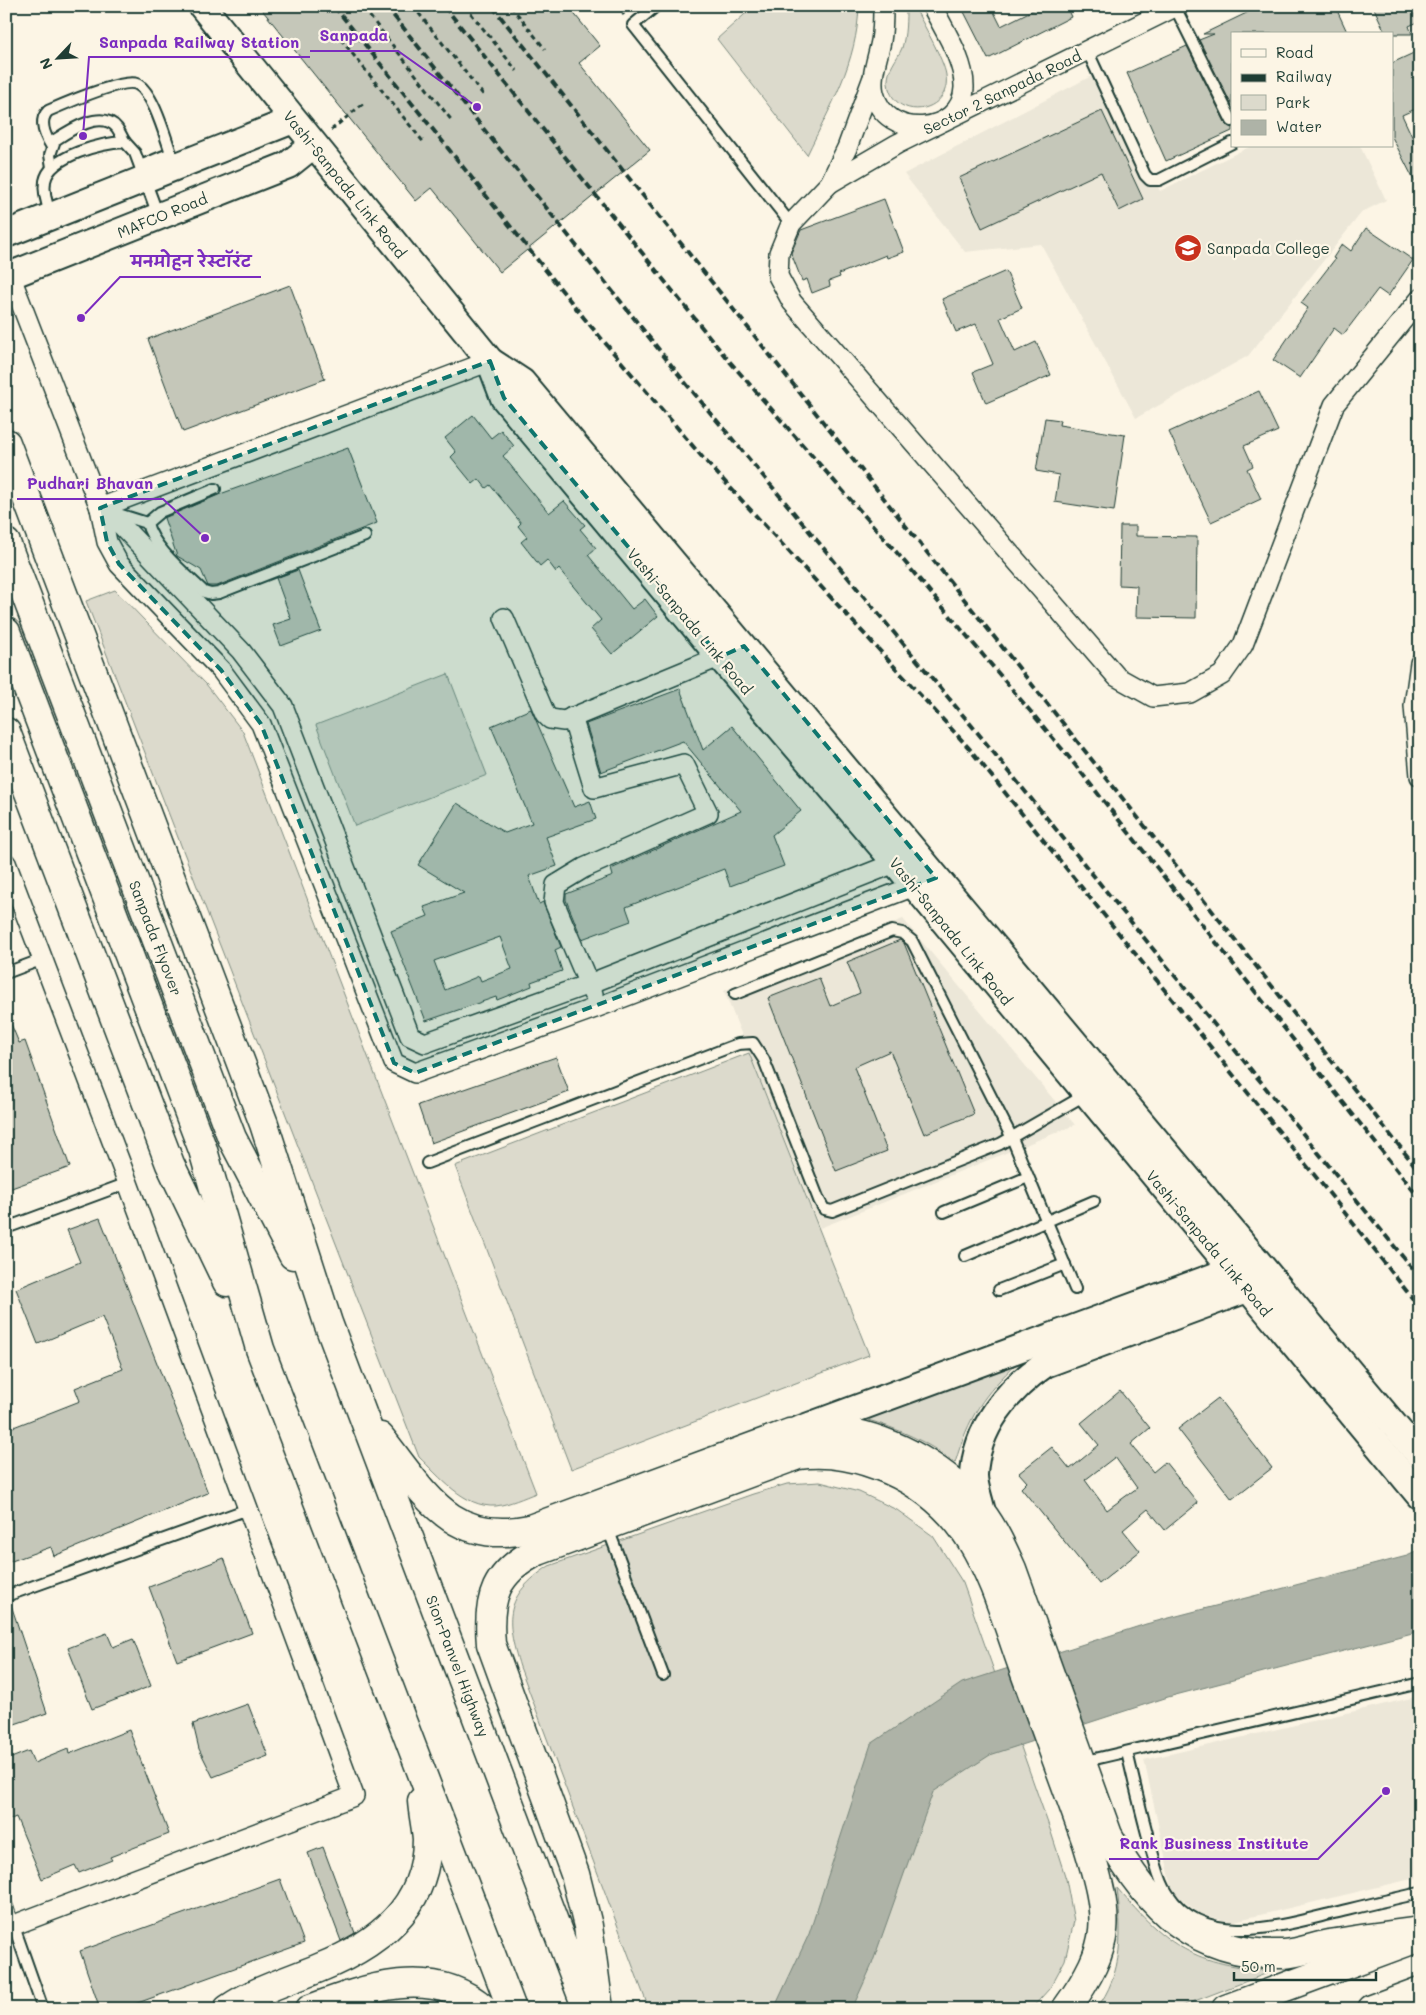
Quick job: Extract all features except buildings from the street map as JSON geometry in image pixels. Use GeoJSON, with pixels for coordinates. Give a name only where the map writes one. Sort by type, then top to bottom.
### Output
{"type":"FeatureCollection","features":[{"type":"Feature","properties":{"kind":"main road","name":"Vashi-Sanpada Link Road"},"geometry":{"type":"LineString","coordinates":[[202,6],[490,361],[522,382],[744,646],[1086,1095],[1420,1496]]}},
{"type":"Feature","properties":{"kind":"main road"},"geometry":{"type":"LineString","coordinates":[[6,234],[51,216],[142,173],[293,120]]}},
{"type":"Feature","properties":{"kind":"main road","name":"MAFCO Road"},"geometry":{"type":"LineString","coordinates":[[8,276],[288,165],[313,145]]}},
{"type":"Feature","properties":{"kind":"main road","name":"Vashi-Sanpada Link Road"},"geometry":{"type":"LineString","coordinates":[[490,361],[504,398],[720,657],[906,858]]}},
{"type":"Feature","properties":{"kind":"main road"},"geometry":{"type":"LineString","coordinates":[[7,448],[264,1124],[328,1323]]}},
{"type":"Feature","properties":{"kind":"main road","name":"Sanpada Flyover"},"geometry":{"type":"LineString","coordinates":[[6,543],[232,1138],[328,1323]]}},
{"type":"Feature","properties":{"kind":"main road","name":"Sanpada Flyover"},"geometry":{"type":"LineString","coordinates":[[6,632],[203,1150],[260,1349]]}},
{"type":"Feature","properties":{"kind":"main road"},"geometry":{"type":"LineString","coordinates":[[6,732],[170,1164],[260,1349],[512,2009]]}},
{"type":"Feature","properties":{"kind":"main road","name":"Vashi-Sanpada Link Road"},"geometry":{"type":"LineString","coordinates":[[925,882],[1260,1265],[1420,1456]]}},
{"type":"Feature","properties":{"kind":"main road"},"geometry":{"type":"LineString","coordinates":[[982,1513],[974,1476],[978,1451],[990,1420],[1006,1396],[1023,1378],[1045,1364],[1240,1280],[1260,1265]]}},
{"type":"Feature","properties":{"kind":"main road"},"geometry":{"type":"LineString","coordinates":[[364,1416],[429,1498],[458,1523],[492,1534],[530,1529],[794,1444],[1240,1280]]}},
{"type":"Feature","properties":{"kind":"main road","name":"Sion-Panvel Highway"},"geometry":{"type":"LineString","coordinates":[[328,1323],[587,2009]]}},
{"type":"Feature","properties":{"kind":"main road"},"geometry":{"type":"LineString","coordinates":[[1300,1353],[1320,1336]]}},
{"type":"Feature","properties":{"kind":"main road"},"geometry":{"type":"LineString","coordinates":[[599,2009],[588,1926],[575,1874],[491,1644],[491,1606],[495,1592],[501,1578],[509,1569],[538,1551],[606,1526],[794,1444],[816,1430],[842,1430],[882,1442],[915,1456],[946,1476],[982,1513],[1000,1542],[1001,1573],[1024,1636],[1069,1751],[1108,1835],[1127,1870],[1148,1898],[1172,1919],[1211,1943],[1251,1952],[1285,1954],[1420,1931]]}},
{"type":"Feature","properties":{"kind":"main road"},"geometry":{"type":"LineString","coordinates":[[794,1444],[862,1460],[904,1477],[932,1495],[949,1509],[963,1526],[980,1553],[1001,1573]]}},
{"type":"Feature","properties":{"kind":"main road"},"geometry":{"type":"LineString","coordinates":[[1066,2009],[1087,1980],[1102,1944],[1105,1919],[1069,1751]]}},
{"type":"Feature","properties":{"kind":"main road"},"geometry":{"type":"LineString","coordinates":[[228,2009],[245,1998],[322,1967],[356,1950],[381,1935],[400,1917],[413,1898],[423,1872],[426,1840],[417,1760]]}},
{"type":"Feature","properties":{"kind":"main road"},"geometry":{"type":"LineString","coordinates":[[1226,2009],[1420,1937]]}},
{"type":"Feature","properties":{"kind":"main road"},"geometry":{"type":"LineString","coordinates":[[310,2009],[374,1988],[411,1983],[429,1983],[451,1989],[476,2001],[484,2009]]}},
{"type":"Feature","properties":{"kind":"main road"},"geometry":{"type":"LineString","coordinates":[[1372,2009],[1420,1991]]}},
{"type":"Feature","properties":{"kind":"main road"},"geometry":{"type":"LineString","coordinates":[[1408,2009],[1420,2002]]}},
{"type":"Feature","properties":{"kind":"street"},"geometry":{"type":"LineString","coordinates":[[883,6],[882,38],[872,80],[847,148],[830,183],[791,224],[779,253],[778,276],[792,302],[1117,677],[1153,697],[1190,693],[1222,675],[1243,645],[1334,405],[1420,299]]}},
{"type":"Feature","properties":{"kind":"street"},"geometry":{"type":"LineString","coordinates":[[932,6],[963,74],[972,84],[982,90],[1010,88]]}},
{"type":"Feature","properties":{"kind":"street","name":"Sector 2 Sanpada Road"},"geometry":{"type":"LineString","coordinates":[[830,183],[863,163],[944,121],[1176,7]]}},
{"type":"Feature","properties":{"kind":"street"},"geometry":{"type":"LineString","coordinates":[[872,80],[874,95],[880,108],[889,118],[912,128],[944,121],[954,111],[964,89],[963,74]]}},
{"type":"Feature","properties":{"kind":"street"},"geometry":{"type":"LineString","coordinates":[[8,276],[100,508],[107,542],[119,564],[221,670],[261,724],[394,1063],[415,1073],[598,1007],[925,882]]}},
{"type":"Feature","properties":{"kind":"street"},"geometry":{"type":"LineString","coordinates":[[100,508],[490,361]]}},
{"type":"Feature","properties":{"kind":"street"},"geometry":{"type":"LineString","coordinates":[[100,508],[122,526],[240,651],[283,706],[410,1036],[424,1042],[588,984],[906,858]]}},
{"type":"Feature","properties":{"kind":"street"},"geometry":{"type":"LineString","coordinates":[[504,618],[545,714],[555,721],[572,718],[744,646]]}},
{"type":"Feature","properties":{"kind":"street"},"geometry":{"type":"LineString","coordinates":[[1420,663],[1414,706],[1420,776]]}},
{"type":"Feature","properties":{"kind":"street"},"geometry":{"type":"LineString","coordinates":[[572,718],[594,788],[684,764],[708,813],[584,868],[556,885],[554,902],[598,1007]]}},
{"type":"Feature","properties":{"kind":"street"},"geometry":{"type":"LineString","coordinates":[[6,863],[128,1183],[354,1796],[14,1925]]}},
{"type":"Feature","properties":{"kind":"lane"},"geometry":{"type":"LineString","coordinates":[[656,6],[632,25],[791,224]]}},
{"type":"Feature","properties":{"kind":"lane"},"geometry":{"type":"LineString","coordinates":[[1176,7],[1231,120]]}},
{"type":"Feature","properties":{"kind":"lane"},"geometry":{"type":"LineString","coordinates":[[1088,50],[1144,175],[1150,180],[1159,180],[1231,144]]}},
{"type":"Feature","properties":{"kind":"lane"},"geometry":{"type":"LineString","coordinates":[[52,147],[46,136],[43,123],[44,115],[48,110],[104,89],[131,83],[138,85],[155,108],[171,153],[142,173]]}},
{"type":"Feature","properties":{"kind":"lane"},"geometry":{"type":"LineString","coordinates":[[51,216],[45,198],[45,180],[52,167],[52,147],[55,140],[67,131],[97,120],[108,122],[117,127],[125,142],[135,153],[158,217]]}},
{"type":"Feature","properties":{"kind":"lane"},"geometry":{"type":"LineString","coordinates":[[52,167],[67,158],[106,143],[125,142]]}},
{"type":"Feature","properties":{"kind":"lane"},"geometry":{"type":"LineString","coordinates":[[148,523],[160,512],[215,489]]}},
{"type":"Feature","properties":{"kind":"lane"},"geometry":{"type":"LineString","coordinates":[[100,508],[148,523]]}},
{"type":"Feature","properties":{"kind":"lane"},"geometry":{"type":"LineString","coordinates":[[148,523],[149,532],[159,545],[204,592],[211,594],[365,536]]}},
{"type":"Feature","properties":{"kind":"lane"},"geometry":{"type":"LineString","coordinates":[[734,994],[892,931],[902,933],[912,941],[919,951],[1012,1138],[1075,1289]]}},
{"type":"Feature","properties":{"kind":"lane"},"geometry":{"type":"LineString","coordinates":[[6,973],[43,959]]}},
{"type":"Feature","properties":{"kind":"lane"},"geometry":{"type":"LineString","coordinates":[[427,1163],[738,1044],[752,1043],[764,1060],[824,1209],[832,1211],[1012,1138],[1086,1095]]}},
{"type":"Feature","properties":{"kind":"lane"},"geometry":{"type":"LineString","coordinates":[[944,1212],[1028,1177]]}},
{"type":"Feature","properties":{"kind":"lane"},"geometry":{"type":"LineString","coordinates":[[6,1228],[128,1183]]}},
{"type":"Feature","properties":{"kind":"lane"},"geometry":{"type":"LineString","coordinates":[[965,1256],[1094,1201]]}},
{"type":"Feature","properties":{"kind":"lane"},"geometry":{"type":"LineString","coordinates":[[999,1290],[1065,1264]]}},
{"type":"Feature","properties":{"kind":"lane"},"geometry":{"type":"LineString","coordinates":[[6,1596],[248,1509]]}},
{"type":"Feature","properties":{"kind":"lane"},"geometry":{"type":"LineString","coordinates":[[606,1526],[663,1675]]}},
{"type":"Feature","properties":{"kind":"lane"},"geometry":{"type":"LineString","coordinates":[[1069,1751],[1127,1752],[1420,1683]]}},
{"type":"Feature","properties":{"kind":"lane"},"geometry":{"type":"LineString","coordinates":[[1127,1752],[1145,1829],[1160,1876],[1168,1894],[1181,1908],[1197,1919],[1234,1929],[1270,1928],[1420,1893]]}},
{"type":"Feature","properties":{"kind":"lane"},"geometry":{"type":"LineString","coordinates":[[6,1904],[43,2009]]}},
{"type":"Feature","properties":{"kind":"path"},"geometry":{"type":"LineString","coordinates":[[413,6],[484,97]]}},
{"type":"Feature","properties":{"kind":"path"},"geometry":{"type":"LineString","coordinates":[[466,6],[517,71]]}},
{"type":"Feature","properties":{"kind":"path"},"geometry":{"type":"LineString","coordinates":[[511,6],[545,49]]}},
{"type":"Feature","properties":{"kind":"path"},"geometry":{"type":"LineString","coordinates":[[364,9],[453,122]]}},
{"type":"Feature","properties":{"kind":"path"},"geometry":{"type":"LineString","coordinates":[[335,32],[425,144]]}},
{"type":"Feature","properties":{"kind":"path"},"geometry":{"type":"LineString","coordinates":[[348,116],[364,103]]}},
{"type":"Feature","properties":{"kind":"highlighted area"},"geometry":{"type":"Polygon","coordinates":[[[490,361],[504,398],[720,657],[744,646],[936,878],[415,1073],[394,1063],[261,724],[221,670],[119,564],[107,542],[100,508],[490,361]]]}},
{"type":"Feature","properties":{"kind":"shaded area","name":"Sanpada College"},"geometry":{"type":"Polygon","coordinates":[[[1101,71],[1160,191],[1247,148],[1361,148],[1386,200],[1362,212],[1248,356],[1136,418],[1041,244],[965,252],[904,174],[1101,71]]]}},
{"type":"Feature","properties":{"kind":"shaded area"},"geometry":{"type":"Polygon","coordinates":[[[903,919],[1075,1125],[820,1228],[724,991],[903,919]]]}},
{"type":"Feature","properties":{"kind":"shaded area"},"geometry":{"type":"Polygon","coordinates":[[[1420,1696],[1420,1877],[1230,1922],[1200,1914],[1173,1892],[1144,1760],[1420,1696]]]}},
{"type":"Feature","properties":{"kind":"green space"},"geometry":{"type":"Polygon","coordinates":[[[754,6],[859,6],[857,27],[848,65],[807,155],[717,39],[754,6]]]}},
{"type":"Feature","properties":{"kind":"green space"},"geometry":{"type":"Polygon","coordinates":[[[906,6],[914,6],[937,51],[946,75],[945,88],[940,99],[921,109],[910,108],[900,104],[892,95],[888,83],[891,69],[902,48],[906,27],[906,6]]]}},
{"type":"Feature","properties":{"kind":"green space"},"geometry":{"type":"Polygon","coordinates":[[[115,590],[206,684],[243,732],[536,1493],[496,1506],[473,1502],[453,1489],[419,1457],[86,601],[115,590]]]}},
{"type":"Feature","properties":{"kind":"green space"},"geometry":{"type":"Polygon","coordinates":[[[448,674],[487,775],[355,826],[316,725],[448,674]]]}},
{"type":"Feature","properties":{"kind":"green space"},"geometry":{"type":"Polygon","coordinates":[[[749,1053],[869,1355],[571,1469],[455,1166],[749,1053]]]}},
{"type":"Feature","properties":{"kind":"green space"},"geometry":{"type":"Polygon","coordinates":[[[1018,1362],[995,1385],[979,1407],[966,1432],[955,1463],[934,1448],[912,1436],[865,1419],[1018,1362]]]}},
{"type":"Feature","properties":{"kind":"green space"},"geometry":{"type":"Polygon","coordinates":[[[820,1482],[859,1492],[897,1510],[933,1536],[963,1583],[1051,1832],[1066,1879],[1074,1921],[1065,1960],[1050,1988],[1031,2009],[649,2009],[520,1667],[512,1635],[512,1610],[516,1598],[523,1588],[549,1566],[753,1494],[787,1484],[820,1482]]]}},
{"type":"Feature","properties":{"kind":"green space"},"geometry":{"type":"Polygon","coordinates":[[[1117,1888],[1152,1925],[1168,1939],[1185,1949],[1223,1964],[1273,1971],[1174,2009],[1096,2009],[1112,1981],[1119,1951],[1120,1919],[1117,1888]]]}},
{"type":"Feature","properties":{"kind":"water"},"geometry":{"type":"Polygon","coordinates":[[[1420,1550],[1420,1631],[1168,1697],[990,1755],[933,1792],[871,1967],[852,2009],[774,2009],[809,1934],[871,1744],[962,1683],[1146,1624],[1407,1556],[1420,1550]]]}},
{"type":"Feature","properties":{"kind":"railway"},"geometry":{"type":"LineString","coordinates":[[334,6],[584,318],[703,458],[968,747],[1420,1308]]}},
{"type":"Feature","properties":{"kind":"railway"},"geometry":{"type":"LineString","coordinates":[[386,6],[683,380],[977,732],[1420,1278]]}},
{"type":"Feature","properties":{"kind":"railway"},"geometry":{"type":"LineString","coordinates":[[444,6],[724,355],[898,554],[1068,756],[1420,1199]]}},
{"type":"Feature","properties":{"kind":"railway"},"geometry":{"type":"LineString","coordinates":[[492,6],[1420,1172]]}},
{"type":"Feature","properties":{"kind":"place","name":"Sanpada"},"geometry":{"type":"Point","coordinates":[477,107]}},
{"type":"Feature","properties":{"kind":"place","name":"Sanpada Railway Station"},"geometry":{"type":"Point","coordinates":[83,136]}},
{"type":"Feature","properties":{"kind":"place","name":"Sanpada College"},"geometry":{"type":"Point","coordinates":[1188,248]}},
{"type":"Feature","properties":{"kind":"place","name":"मनमोहन रेस्टॉरंट"},"geometry":{"type":"Point","coordinates":[81,318]}},
{"type":"Feature","properties":{"kind":"place","name":"Pudhari Bhavan"},"geometry":{"type":"Point","coordinates":[205,538]}},
{"type":"Feature","properties":{"kind":"place","name":"Rank Business Institute"},"geometry":{"type":"Point","coordinates":[1386,1791]}}]}
